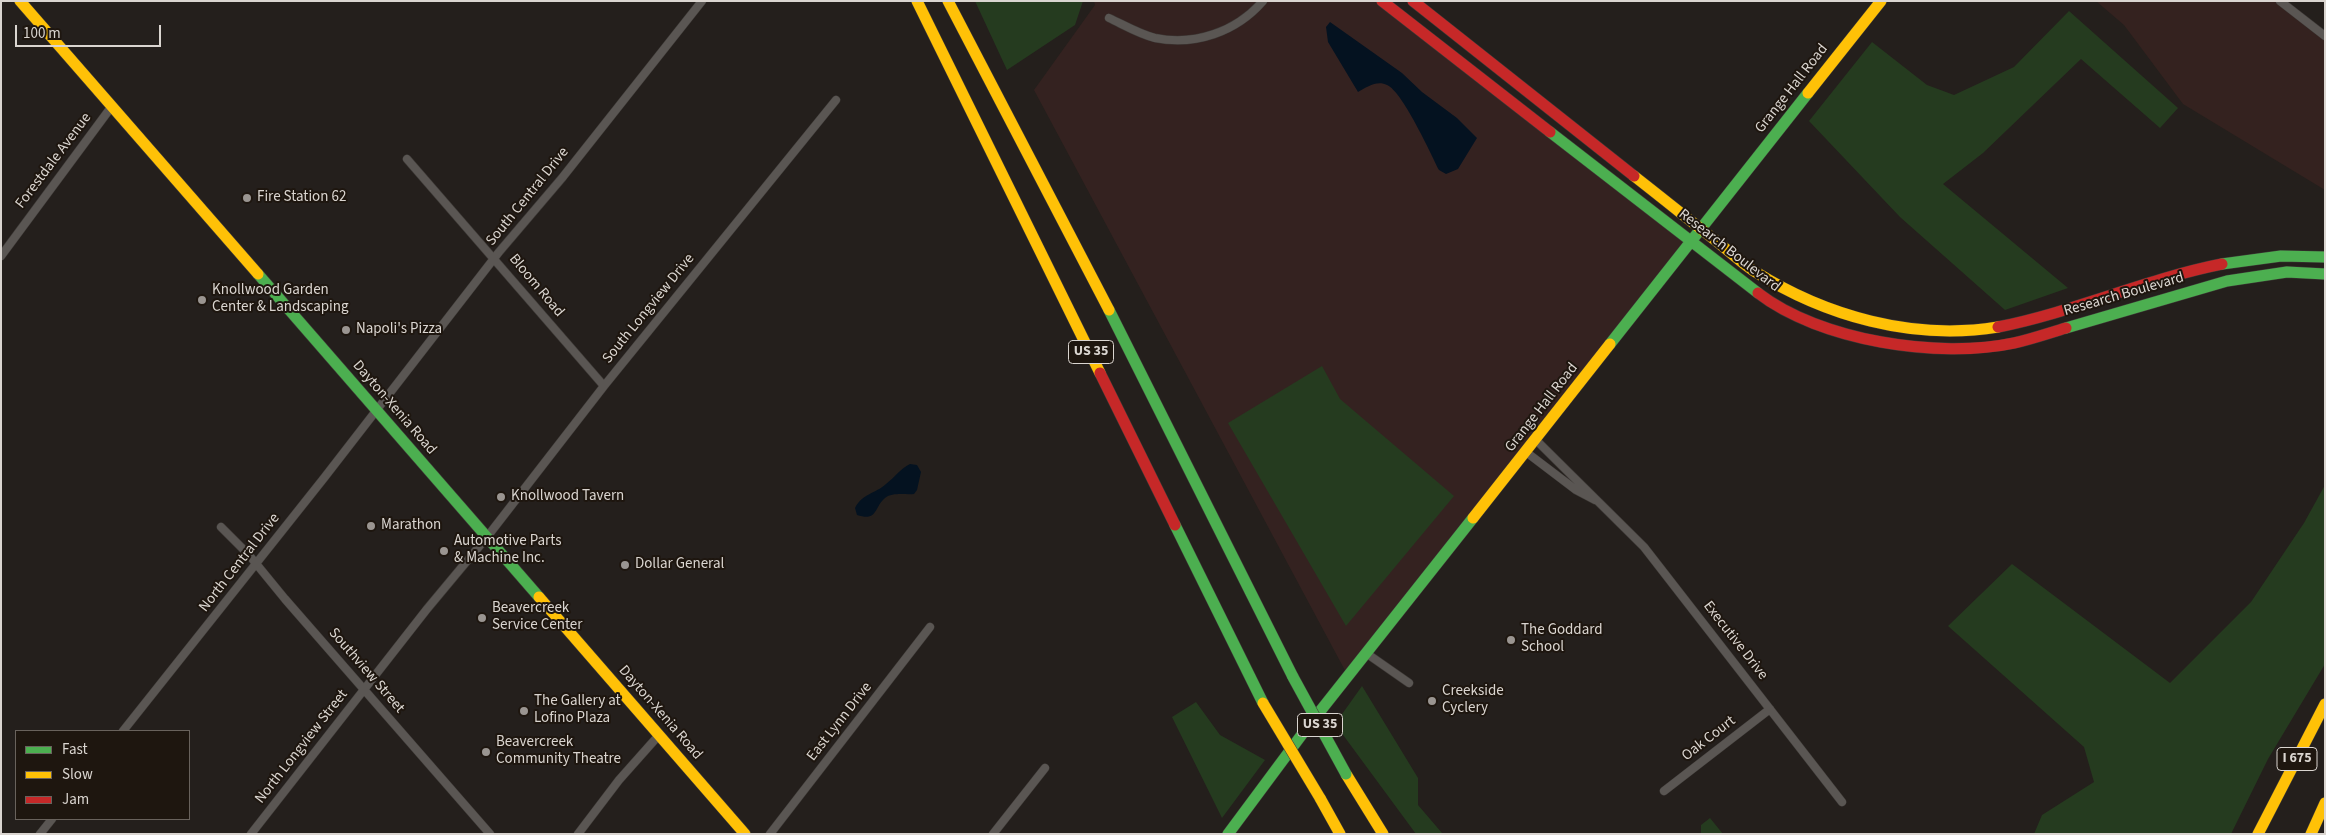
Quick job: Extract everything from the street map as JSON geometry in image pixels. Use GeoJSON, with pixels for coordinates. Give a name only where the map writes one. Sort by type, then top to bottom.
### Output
{"type":"FeatureCollection","features":[{"type":"Feature","properties":{"kind":"main road","name":"Dayton-Xenia Road"},"geometry":{"type":"LineString","coordinates":[[20,1],[745,834]]}},
{"type":"Feature","properties":{"kind":"main road","name":"US 35"},"geometry":{"type":"LineString","coordinates":[[917,1],[1263,703],[1340,834]]}},
{"type":"Feature","properties":{"kind":"main road","name":"US 35"},"geometry":{"type":"LineString","coordinates":[[948,1],[1126,343],[1293,677],[1346,774],[1382,832]]}},
{"type":"Feature","properties":{"kind":"main road","name":"Research Boulevard"},"geometry":{"type":"LineString","coordinates":[[1382,1],[1773,304],[1828,329],[1870,341],[1961,349],[2014,343],[2227,281],[2287,272],[2325,274]]}},
{"type":"Feature","properties":{"kind":"main road","name":"Research Boulevard"},"geometry":{"type":"LineString","coordinates":[[1413,1],[1753,270],[1803,298],[1833,311],[1880,323],[1932,330],[1969,329],[2016,324],[2195,270],[2246,258],[2307,255],[2325,257]]}},
{"type":"Feature","properties":{"kind":"main road","name":"Grange Hall Road"},"geometry":{"type":"LineString","coordinates":[[1228,834],[1306,729],[1536,440],[1880,1]]}},
{"type":"Feature","properties":{"kind":"main road","name":"I 675"},"geometry":{"type":"LineString","coordinates":[[2260,834],[2325,704]]}},
{"type":"Feature","properties":{"kind":"main road"},"geometry":{"type":"LineString","coordinates":[[2311,834],[2325,803]]}},
{"type":"Feature","properties":{"kind":"street","name":"South Central Drive"},"geometry":{"type":"LineString","coordinates":[[376,410],[702,1]]}},
{"type":"Feature","properties":{"kind":"street"},"geometry":{"type":"LineString","coordinates":[[1109,18],[1155,38],[1186,40],[1202,38],[1232,27],[1246,18],[1263,1]]}},
{"type":"Feature","properties":{"kind":"street"},"geometry":{"type":"LineString","coordinates":[[2280,1],[2325,36]]}},
{"type":"Feature","properties":{"kind":"street","name":"South Longview Drive"},"geometry":{"type":"LineString","coordinates":[[487,538],[604,386],[836,100]]}},
{"type":"Feature","properties":{"kind":"street","name":"Forestdale Avenue"},"geometry":{"type":"LineString","coordinates":[[1,256],[112,106]]}},
{"type":"Feature","properties":{"kind":"street","name":"Bloom Road"},"geometry":{"type":"LineString","coordinates":[[407,159],[496,259],[604,386]]}},
{"type":"Feature","properties":{"kind":"street","name":"North Central Drive"},"geometry":{"type":"LineString","coordinates":[[124,730],[376,410]]}},
{"type":"Feature","properties":{"kind":"street","name":"Executive Drive"},"geometry":{"type":"LineString","coordinates":[[1536,440],[1644,547],[1842,802]]}},
{"type":"Feature","properties":{"kind":"street","name":"Executive Drive"},"geometry":{"type":"LineString","coordinates":[[1526,452],[1576,490],[1601,503]]}},
{"type":"Feature","properties":{"kind":"street","name":"Southview Street"},"geometry":{"type":"LineString","coordinates":[[221,527],[256,564],[490,834]]}},
{"type":"Feature","properties":{"kind":"street","name":"North Longview Street"},"geometry":{"type":"LineString","coordinates":[[251,834],[454,575],[487,538]]}},
{"type":"Feature","properties":{"kind":"street","name":"East Lynn Drive"},"geometry":{"type":"LineString","coordinates":[[770,834],[930,627]]}},
{"type":"Feature","properties":{"kind":"street"},"geometry":{"type":"LineString","coordinates":[[1366,653],[1409,683]]}},
{"type":"Feature","properties":{"kind":"street","name":"Oak Court"},"geometry":{"type":"LineString","coordinates":[[1664,791],[1770,709]]}},
{"type":"Feature","properties":{"kind":"street"},"geometry":{"type":"LineString","coordinates":[[578,834],[619,780],[659,735]]}},
{"type":"Feature","properties":{"kind":"street"},"geometry":{"type":"LineString","coordinates":[[994,834],[1044,768]]}},
{"type":"Feature","properties":{"kind":"street"},"geometry":{"type":"LineString","coordinates":[[40,834],[51,820]]}},
{"type":"Feature","properties":{"kind":"shaded area"},"geometry":{"type":"Polygon","coordinates":[[[1094,1],[1382,1],[1691,241],[1348,676],[1034,90],[1095,5],[1094,1]]]}},
{"type":"Feature","properties":{"kind":"shaded area"},"geometry":{"type":"Polygon","coordinates":[[[2096,1],[2287,1],[2325,31],[2325,190],[2183,104],[2124,25],[2096,1]]]}},
{"type":"Feature","properties":{"kind":"green space"},"geometry":{"type":"Polygon","coordinates":[[[975,1],[1083,1],[1075,25],[1007,70],[975,1]]]}},
{"type":"Feature","properties":{"kind":"green space"},"geometry":{"type":"Polygon","coordinates":[[[2069,11],[2178,108],[2160,128],[2081,59],[1983,153],[1943,184],[2068,288],[2005,310],[1900,217],[1809,121],[1872,42],[1927,85],[1954,95],[2014,67],[2069,11]]]}},
{"type":"Feature","properties":{"kind":"green space"},"geometry":{"type":"Polygon","coordinates":[[[1322,366],[1340,399],[1454,496],[1346,626],[1228,423],[1322,366]]]}},
{"type":"Feature","properties":{"kind":"green space"},"geometry":{"type":"Polygon","coordinates":[[[2325,485],[2325,664],[2268,759],[2231,834],[2034,834],[2042,815],[2094,782],[2084,747],[1948,626],[2012,564],[2170,683],[2251,602],[2304,523],[2325,485]]]}},
{"type":"Feature","properties":{"kind":"green space"},"geometry":{"type":"Polygon","coordinates":[[[1362,686],[1418,778],[1418,805],[1442,833],[1446,834],[1416,834],[1335,724],[1362,686]]]}},
{"type":"Feature","properties":{"kind":"green space"},"geometry":{"type":"Polygon","coordinates":[[[1196,702],[1220,735],[1265,760],[1222,818],[1172,717],[1196,702]]]}},
{"type":"Feature","properties":{"kind":"green space"},"geometry":{"type":"Polygon","coordinates":[[[1710,818],[1723,834],[1701,834],[1701,825],[1710,818]]]}},
{"type":"Feature","properties":{"kind":"water"},"geometry":{"type":"Polygon","coordinates":[[[1330,22],[1402,73],[1422,92],[1457,118],[1477,138],[1458,169],[1446,174],[1439,170],[1408,110],[1400,98],[1387,85],[1380,83],[1358,92],[1328,42],[1326,27],[1330,22]]]}},
{"type":"Feature","properties":{"kind":"water"},"geometry":{"type":"Polygon","coordinates":[[[910,464],[917,465],[921,472],[917,490],[914,494],[888,496],[875,513],[869,517],[857,515],[855,508],[865,496],[882,487],[910,464]]]}},
{"type":"Feature","properties":{"kind":"traffic: fast"},"geometry":{"type":"LineString","coordinates":[[1610,344],[1808,93]]}},
{"type":"Feature","properties":{"kind":"traffic: fast"},"geometry":{"type":"LineString","coordinates":[[1550,132],[1758,293]]}},
{"type":"Feature","properties":{"kind":"traffic: fast"},"geometry":{"type":"LineString","coordinates":[[2222,264],[2281,256],[2325,257]]}},
{"type":"Feature","properties":{"kind":"traffic: fast"},"geometry":{"type":"LineString","coordinates":[[2066,328],[2227,281],[2287,272],[2325,274]]}},
{"type":"Feature","properties":{"kind":"traffic: fast"},"geometry":{"type":"LineString","coordinates":[[258,274],[539,597]]}},
{"type":"Feature","properties":{"kind":"traffic: fast"},"geometry":{"type":"LineString","coordinates":[[1109,310],[1293,677]]}},
{"type":"Feature","properties":{"kind":"traffic: fast"},"geometry":{"type":"LineString","coordinates":[[1228,834],[1306,729],[1473,518]]}},
{"type":"Feature","properties":{"kind":"traffic: fast"},"geometry":{"type":"LineString","coordinates":[[1175,525],[1263,703]]}},
{"type":"Feature","properties":{"kind":"traffic: fast"},"geometry":{"type":"LineString","coordinates":[[1293,677],[1346,774]]}},
{"type":"Feature","properties":{"kind":"traffic: slow"},"geometry":{"type":"LineString","coordinates":[[20,1],[258,274]]}},
{"type":"Feature","properties":{"kind":"traffic: slow"},"geometry":{"type":"LineString","coordinates":[[917,1],[1100,373]]}},
{"type":"Feature","properties":{"kind":"traffic: slow"},"geometry":{"type":"LineString","coordinates":[[948,1],[1109,310]]}},
{"type":"Feature","properties":{"kind":"traffic: slow"},"geometry":{"type":"LineString","coordinates":[[1808,93],[1881,1]]}},
{"type":"Feature","properties":{"kind":"traffic: slow"},"geometry":{"type":"LineString","coordinates":[[1634,176],[1749,267],[1781,287],[1810,301],[1871,321],[1902,327],[1934,330],[1998,327]]}},
{"type":"Feature","properties":{"kind":"traffic: slow"},"geometry":{"type":"LineString","coordinates":[[1473,518],[1610,344]]}},
{"type":"Feature","properties":{"kind":"traffic: slow"},"geometry":{"type":"LineString","coordinates":[[539,597],[745,834]]}},
{"type":"Feature","properties":{"kind":"traffic: slow"},"geometry":{"type":"LineString","coordinates":[[1263,703],[1320,798]]}},
{"type":"Feature","properties":{"kind":"traffic: slow"},"geometry":{"type":"LineString","coordinates":[[2258,834],[2325,704]]}},
{"type":"Feature","properties":{"kind":"traffic: slow"},"geometry":{"type":"LineString","coordinates":[[1346,774],[1383,834]]}},
{"type":"Feature","properties":{"kind":"traffic: slow"},"geometry":{"type":"LineString","coordinates":[[1320,798],[1340,834]]}},
{"type":"Feature","properties":{"kind":"traffic: slow"},"geometry":{"type":"LineString","coordinates":[[2311,834],[2325,803]]}},
{"type":"Feature","properties":{"kind":"traffic: jam"},"geometry":{"type":"LineString","coordinates":[[1382,1],[1550,132]]}},
{"type":"Feature","properties":{"kind":"traffic: jam"},"geometry":{"type":"LineString","coordinates":[[1413,1],[1634,176]]}},
{"type":"Feature","properties":{"kind":"traffic: jam"},"geometry":{"type":"LineString","coordinates":[[1998,327],[2026,321],[2166,278],[2222,264]]}},
{"type":"Feature","properties":{"kind":"traffic: jam"},"geometry":{"type":"LineString","coordinates":[[1758,293],[1784,310],[1846,334],[1916,347],[1951,349],[1984,347],[2014,343],[2066,328]]}},
{"type":"Feature","properties":{"kind":"traffic: jam"},"geometry":{"type":"LineString","coordinates":[[1100,373],[1175,525]]}},
{"type":"Feature","properties":{"kind":"place","name":"Fire Station 62"},"geometry":{"type":"Point","coordinates":[247,198]}},
{"type":"Feature","properties":{"kind":"place","name":"Knollwood Garden Center & Landscaping"},"geometry":{"type":"Point","coordinates":[202,300]}},
{"type":"Feature","properties":{"kind":"place","name":"Napoli's Pizza"},"geometry":{"type":"Point","coordinates":[346,330]}},
{"type":"Feature","properties":{"kind":"place","name":"Knollwood Tavern"},"geometry":{"type":"Point","coordinates":[501,497]}},
{"type":"Feature","properties":{"kind":"place","name":"Marathon"},"geometry":{"type":"Point","coordinates":[371,526]}},
{"type":"Feature","properties":{"kind":"place","name":"Automotive Parts & Machine Inc."},"geometry":{"type":"Point","coordinates":[444,551]}},
{"type":"Feature","properties":{"kind":"place","name":"Dollar General"},"geometry":{"type":"Point","coordinates":[625,565]}},
{"type":"Feature","properties":{"kind":"place","name":"Beavercreek Service Center"},"geometry":{"type":"Point","coordinates":[482,618]}},
{"type":"Feature","properties":{"kind":"place","name":"The Goddard School"},"geometry":{"type":"Point","coordinates":[1511,640]}},
{"type":"Feature","properties":{"kind":"place","name":"Creekside Cyclery"},"geometry":{"type":"Point","coordinates":[1432,701]}},
{"type":"Feature","properties":{"kind":"place","name":"The Gallery at Lofino Plaza"},"geometry":{"type":"Point","coordinates":[524,711]}},
{"type":"Feature","properties":{"kind":"place","name":"Beavercreek Community Theatre"},"geometry":{"type":"Point","coordinates":[486,752]}}]}
